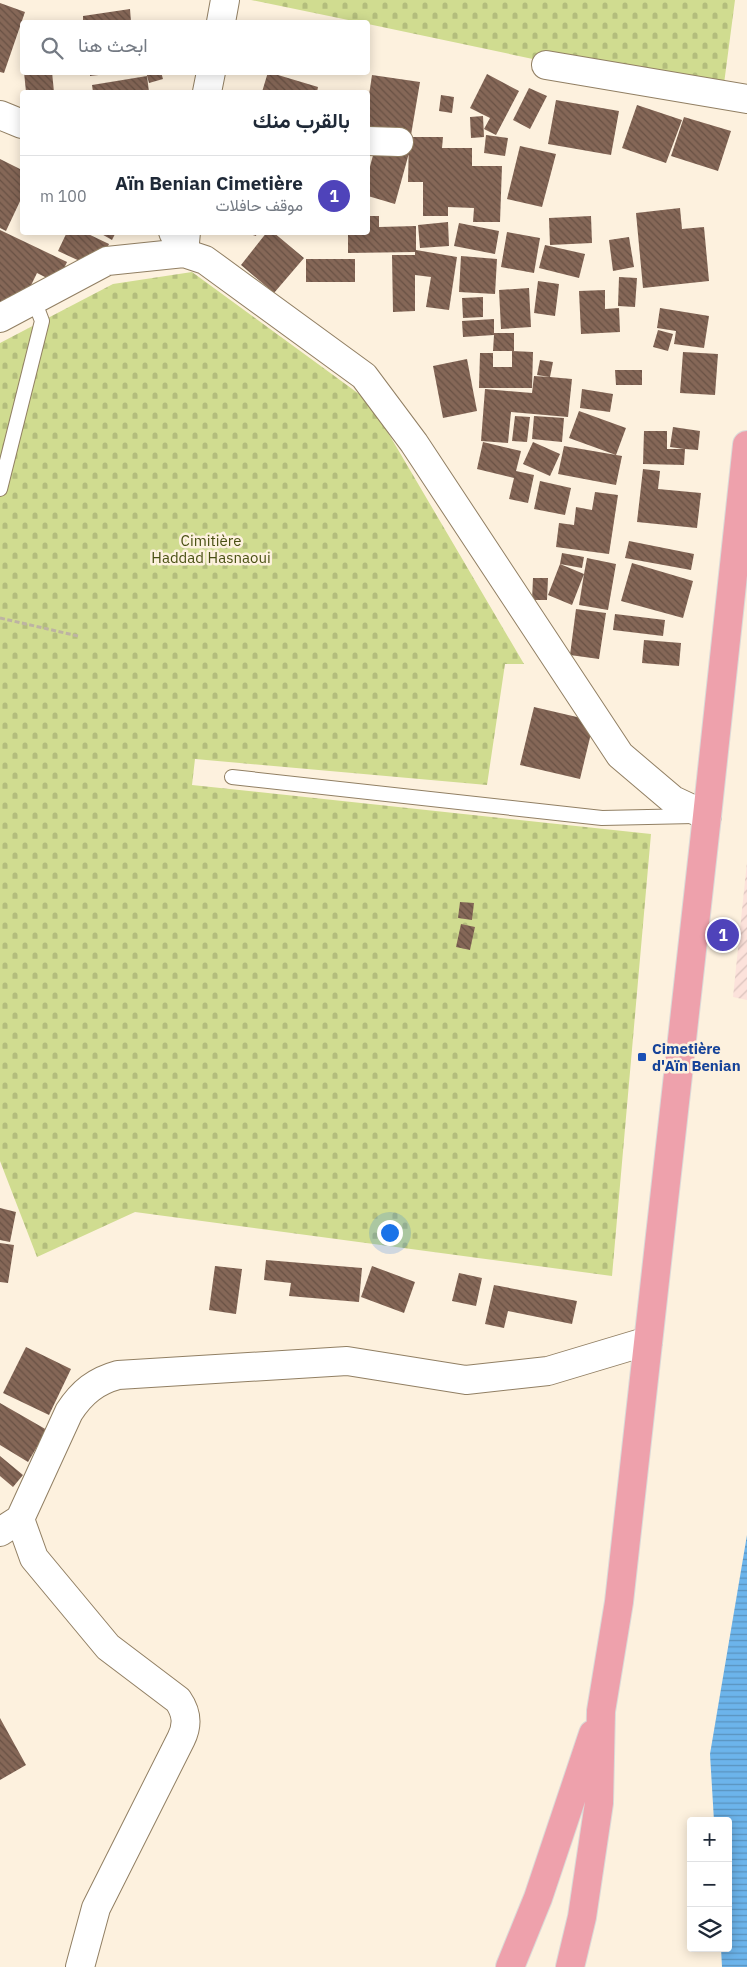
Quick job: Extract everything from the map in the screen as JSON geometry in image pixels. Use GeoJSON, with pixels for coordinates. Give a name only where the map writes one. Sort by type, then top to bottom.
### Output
{"type":"FeatureCollection","features":[{"type":"Feature","properties":{"kind":"main road"},"geometry":{"type":"LineString","coordinates":[[570,1967],[582,1917],[599,1803],[601,1711],[619,1602],[747,445]]}},
{"type":"Feature","properties":{"kind":"main road"},"geometry":{"type":"LineString","coordinates":[[510,1967],[538,1898],[601,1711]]}},
{"type":"Feature","properties":{"kind":"street"},"geometry":{"type":"LineString","coordinates":[[220,20],[225,0]]}},
{"type":"Feature","properties":{"kind":"street"},"geometry":{"type":"LineString","coordinates":[[546,65],[747,99]]}},
{"type":"Feature","properties":{"kind":"street"},"geometry":{"type":"LineString","coordinates":[[207,90],[210,75]]}},
{"type":"Feature","properties":{"kind":"street"},"geometry":{"type":"LineString","coordinates":[[0,115],[20,123]]}},
{"type":"Feature","properties":{"kind":"street"},"geometry":{"type":"LineString","coordinates":[[370,141],[398,142]]}},
{"type":"Feature","properties":{"kind":"street"},"geometry":{"type":"LineString","coordinates":[[0,318],[107,262],[181,239],[205,260],[364,376],[414,443],[620,755],[673,800],[707,816]]}},
{"type":"Feature","properties":{"kind":"street"},"geometry":{"type":"LineString","coordinates":[[80,1967],[96,1908],[181,1739],[186,1726],[186,1719],[185,1712],[178,1700],[108,1647],[10,1526],[78,1398],[103,1379],[118,1375],[347,1361],[466,1380],[548,1371],[648,1341]]}},
{"type":"Feature","properties":{"kind":"lane"},"geometry":{"type":"LineString","coordinates":[[0,489],[42,321],[34,300]]}},
{"type":"Feature","properties":{"kind":"lane"},"geometry":{"type":"LineString","coordinates":[[232,777],[602,818],[707,816]]}},
{"type":"Feature","properties":{"kind":"path"},"geometry":{"type":"LineString","coordinates":[[0,618],[78,636]]}},
{"type":"Feature","properties":{"kind":"shaded area"},"geometry":{"type":"Polygon","coordinates":[[[747,862],[747,1000],[733,997],[747,862]]]}},
{"type":"Feature","properties":{"kind":"green space"},"geometry":{"type":"Polygon","coordinates":[[[251,0],[735,0],[722,99],[370,24],[370,20],[348,20],[251,0]]]}},
{"type":"Feature","properties":{"kind":"green space","name":"Cimitière Haddad Hasnaoui"},"geometry":{"type":"Polygon","coordinates":[[[192,272],[370,402],[524,664],[505,664],[487,785],[195,759],[192,785],[651,834],[612,1276],[135,1212],[37,1257],[0,1161],[0,343],[113,284],[192,272]]]}},
{"type":"Feature","properties":{"kind":"water"},"geometry":{"type":"Polygon","coordinates":[[[747,1535],[747,1967],[722,1967],[721,1952],[732,1952],[732,1817],[714,1817],[710,1754],[747,1535]]]}},
{"type":"Feature","properties":{"kind":"building"},"geometry":{"type":"Polygon","coordinates":[[[0,3],[25,12],[22,20],[20,20],[20,27],[4,73],[0,72],[0,3]]]}},
{"type":"Feature","properties":{"kind":"building"},"geometry":{"type":"Polygon","coordinates":[[[130,9],[131,20],[83,20],[83,16],[130,9]]]}},
{"type":"Feature","properties":{"kind":"building"},"geometry":{"type":"Polygon","coordinates":[[[487,74],[519,91],[496,135],[484,129],[490,118],[470,108],[487,74]]]}},
{"type":"Feature","properties":{"kind":"building"},"geometry":{"type":"Polygon","coordinates":[[[24,75],[52,75],[54,90],[26,90],[24,75]]]}},
{"type":"Feature","properties":{"kind":"building"},"geometry":{"type":"Polygon","coordinates":[[[147,75],[162,75],[163,79],[149,83],[147,75]]]}},
{"type":"Feature","properties":{"kind":"building"},"geometry":{"type":"Polygon","coordinates":[[[267,75],[278,75],[318,87],[317,90],[263,90],[267,75]]]}},
{"type":"Feature","properties":{"kind":"building"},"geometry":{"type":"Polygon","coordinates":[[[372,75],[420,82],[411,135],[370,128],[370,90],[372,75]]]}},
{"type":"Feature","properties":{"kind":"building"},"geometry":{"type":"Polygon","coordinates":[[[147,76],[149,90],[93,90],[92,85],[147,76]]]}},
{"type":"Feature","properties":{"kind":"building"},"geometry":{"type":"Polygon","coordinates":[[[529,88],[547,96],[530,129],[513,120],[529,88]]]}},
{"type":"Feature","properties":{"kind":"building"},"geometry":{"type":"Polygon","coordinates":[[[441,95],[454,97],[452,113],[439,111],[441,95]]]}},
{"type":"Feature","properties":{"kind":"building"},"geometry":{"type":"Polygon","coordinates":[[[556,100],[619,111],[611,155],[548,144],[556,100]]]}},
{"type":"Feature","properties":{"kind":"building"},"geometry":{"type":"Polygon","coordinates":[[[637,105],[682,120],[666,163],[622,148],[637,105]]]}},
{"type":"Feature","properties":{"kind":"building"},"geometry":{"type":"Polygon","coordinates":[[[483,116],[484,137],[471,138],[470,117],[483,116]]]}},
{"type":"Feature","properties":{"kind":"building"},"geometry":{"type":"Polygon","coordinates":[[[684,117],[731,131],[718,171],[671,156],[684,117]]]}},
{"type":"Feature","properties":{"kind":"building"},"geometry":{"type":"Polygon","coordinates":[[[486,135],[508,138],[505,156],[484,153],[486,135]]]}},
{"type":"Feature","properties":{"kind":"building"},"geometry":{"type":"Polygon","coordinates":[[[409,137],[443,137],[442,148],[472,148],[472,166],[502,166],[500,222],[473,222],[474,208],[448,207],[448,216],[423,216],[423,182],[408,182],[409,137]]]}},
{"type":"Feature","properties":{"kind":"building"},"geometry":{"type":"Polygon","coordinates":[[[376,144],[409,153],[395,204],[370,197],[370,166],[376,144]]]}},
{"type":"Feature","properties":{"kind":"building"},"geometry":{"type":"Polygon","coordinates":[[[520,146],[556,154],[542,207],[507,199],[520,146]]]}},
{"type":"Feature","properties":{"kind":"building"},"geometry":{"type":"Polygon","coordinates":[[[0,159],[20,169],[20,201],[6,231],[0,228],[0,159]]]}},
{"type":"Feature","properties":{"kind":"building"},"geometry":{"type":"Polygon","coordinates":[[[680,208],[682,229],[704,227],[709,281],[643,288],[636,213],[680,208]]]}},
{"type":"Feature","properties":{"kind":"building"},"geometry":{"type":"Polygon","coordinates":[[[370,216],[379,216],[379,227],[416,226],[416,250],[457,257],[449,310],[426,307],[431,277],[415,275],[415,311],[393,312],[392,255],[415,255],[415,252],[348,253],[348,235],[370,235],[370,216]]]}},
{"type":"Feature","properties":{"kind":"building"},"geometry":{"type":"Polygon","coordinates":[[[591,216],[592,243],[550,245],[549,218],[591,216]]]}},
{"type":"Feature","properties":{"kind":"building"},"geometry":{"type":"Polygon","coordinates":[[[448,222],[449,246],[420,248],[418,225],[448,222]]]}},
{"type":"Feature","properties":{"kind":"building"},"geometry":{"type":"Polygon","coordinates":[[[459,223],[499,231],[495,254],[454,246],[459,223]]]}},
{"type":"Feature","properties":{"kind":"building"},"geometry":{"type":"Polygon","coordinates":[[[0,230],[67,262],[57,283],[37,273],[16,316],[0,308],[0,230]]]}},
{"type":"Feature","properties":{"kind":"building"},"geometry":{"type":"Polygon","coordinates":[[[507,232],[540,238],[534,273],[501,267],[507,232]]]}},
{"type":"Feature","properties":{"kind":"building"},"geometry":{"type":"Polygon","coordinates":[[[66,235],[90,235],[109,244],[97,269],[58,251],[66,235]]]}},
{"type":"Feature","properties":{"kind":"building"},"geometry":{"type":"Polygon","coordinates":[[[103,235],[114,235],[112,240],[103,235]]]}},
{"type":"Feature","properties":{"kind":"building"},"geometry":{"type":"Polygon","coordinates":[[[265,235],[277,235],[304,258],[274,293],[241,265],[265,235]]]}},
{"type":"Feature","properties":{"kind":"building"},"geometry":{"type":"Polygon","coordinates":[[[629,237],[634,267],[613,271],[609,240],[629,237]]]}},
{"type":"Feature","properties":{"kind":"building"},"geometry":{"type":"Polygon","coordinates":[[[545,245],[585,254],[579,278],[539,268],[545,245]]]}},
{"type":"Feature","properties":{"kind":"building"},"geometry":{"type":"Polygon","coordinates":[[[461,256],[497,259],[495,294],[459,292],[461,256]]]}},
{"type":"Feature","properties":{"kind":"building"},"geometry":{"type":"Polygon","coordinates":[[[306,259],[355,259],[355,282],[306,282],[306,259]]]}},
{"type":"Feature","properties":{"kind":"building"},"geometry":{"type":"Polygon","coordinates":[[[619,277],[637,278],[635,307],[618,306],[619,277]]]}},
{"type":"Feature","properties":{"kind":"building"},"geometry":{"type":"Polygon","coordinates":[[[538,281],[559,284],[555,316],[534,313],[538,281]]]}},
{"type":"Feature","properties":{"kind":"building"},"geometry":{"type":"Polygon","coordinates":[[[529,288],[531,327],[501,329],[499,290],[529,288]]]}},
{"type":"Feature","properties":{"kind":"building"},"geometry":{"type":"Polygon","coordinates":[[[605,290],[605,309],[619,308],[620,332],[581,334],[579,291],[605,290]]]}},
{"type":"Feature","properties":{"kind":"building"},"geometry":{"type":"Polygon","coordinates":[[[483,297],[483,317],[463,318],[462,298],[483,297]]]}},
{"type":"Feature","properties":{"kind":"building"},"geometry":{"type":"Polygon","coordinates":[[[660,308],[709,316],[704,348],[674,344],[676,331],[657,328],[660,308]]]}},
{"type":"Feature","properties":{"kind":"building"},"geometry":{"type":"Polygon","coordinates":[[[494,319],[494,333],[514,333],[514,351],[493,351],[494,335],[463,337],[462,321],[494,319]]]}},
{"type":"Feature","properties":{"kind":"building"},"geometry":{"type":"Polygon","coordinates":[[[658,330],[673,334],[668,351],[653,347],[658,330]]]}},
{"type":"Feature","properties":{"kind":"building"},"geometry":{"type":"Polygon","coordinates":[[[512,351],[533,352],[532,388],[479,388],[480,353],[493,353],[493,367],[512,367],[512,351]]]}},
{"type":"Feature","properties":{"kind":"building"},"geometry":{"type":"Polygon","coordinates":[[[683,352],[718,354],[715,395],[680,393],[683,352]]]}},
{"type":"Feature","properties":{"kind":"building"},"geometry":{"type":"Polygon","coordinates":[[[467,359],[477,411],[443,418],[433,366],[467,359]]]}},
{"type":"Feature","properties":{"kind":"building"},"geometry":{"type":"Polygon","coordinates":[[[540,360],[553,362],[550,377],[537,375],[540,360]]]}},
{"type":"Feature","properties":{"kind":"building"},"geometry":{"type":"Polygon","coordinates":[[[615,370],[642,370],[642,385],[616,385],[615,370]]]}},
{"type":"Feature","properties":{"kind":"building"},"geometry":{"type":"Polygon","coordinates":[[[534,376],[572,379],[568,417],[511,412],[508,443],[481,441],[485,389],[532,393],[534,376]]]}},
{"type":"Feature","properties":{"kind":"building"},"geometry":{"type":"Polygon","coordinates":[[[582,389],[613,394],[610,412],[580,408],[582,389]]]}},
{"type":"Feature","properties":{"kind":"building"},"geometry":{"type":"Polygon","coordinates":[[[579,411],[626,428],[616,455],[569,438],[579,411]]]}},
{"type":"Feature","properties":{"kind":"building"},"geometry":{"type":"Polygon","coordinates":[[[515,416],[530,417],[527,442],[512,441],[515,416]]]}},
{"type":"Feature","properties":{"kind":"building"},"geometry":{"type":"Polygon","coordinates":[[[534,416],[564,418],[562,442],[532,439],[534,416]]]}},
{"type":"Feature","properties":{"kind":"building"},"geometry":{"type":"Polygon","coordinates":[[[673,427],[700,431],[698,450],[685,449],[684,465],[643,464],[644,431],[667,431],[667,449],[684,449],[670,447],[673,427]]]}},
{"type":"Feature","properties":{"kind":"building"},"geometry":{"type":"Polygon","coordinates":[[[483,442],[521,451],[516,471],[534,475],[528,503],[509,499],[514,478],[477,469],[483,442]]]}},
{"type":"Feature","properties":{"kind":"building"},"geometry":{"type":"Polygon","coordinates":[[[533,442],[560,454],[550,476],[523,464],[533,442]]]}},
{"type":"Feature","properties":{"kind":"building"},"geometry":{"type":"Polygon","coordinates":[[[564,446],[622,456],[616,485],[558,474],[564,446]]]}},
{"type":"Feature","properties":{"kind":"building"},"geometry":{"type":"Polygon","coordinates":[[[643,469],[660,471],[658,489],[701,493],[697,528],[637,522],[643,469]]]}},
{"type":"Feature","properties":{"kind":"building"},"geometry":{"type":"Polygon","coordinates":[[[540,481],[571,488],[565,515],[534,509],[540,481]]]}},
{"type":"Feature","properties":{"kind":"building"},"geometry":{"type":"Polygon","coordinates":[[[595,492],[618,495],[609,554],[556,547],[559,523],[574,525],[576,507],[592,510],[595,492]]]}},
{"type":"Feature","properties":{"kind":"building"},"geometry":{"type":"Polygon","coordinates":[[[629,541],[694,554],[691,570],[625,558],[629,541]]]}},
{"type":"Feature","properties":{"kind":"building"},"geometry":{"type":"Polygon","coordinates":[[[562,553],[584,557],[582,568],[560,564],[562,553]]]}},
{"type":"Feature","properties":{"kind":"building"},"geometry":{"type":"Polygon","coordinates":[[[587,558],[616,564],[608,610],[579,605],[587,558]]]}},
{"type":"Feature","properties":{"kind":"building"},"geometry":{"type":"Polygon","coordinates":[[[632,563],[693,581],[683,618],[621,601],[632,563]]]}},
{"type":"Feature","properties":{"kind":"building"},"geometry":{"type":"Polygon","coordinates":[[[560,564],[584,574],[572,605],[548,595],[560,564]]]}},
{"type":"Feature","properties":{"kind":"building"},"geometry":{"type":"Polygon","coordinates":[[[533,578],[548,578],[547,600],[532,600],[533,578]]]}},
{"type":"Feature","properties":{"kind":"building"},"geometry":{"type":"Polygon","coordinates":[[[576,609],[606,613],[599,659],[570,655],[576,609]]]}},
{"type":"Feature","properties":{"kind":"building"},"geometry":{"type":"Polygon","coordinates":[[[615,614],[665,620],[663,636],[613,630],[615,614]]]}},
{"type":"Feature","properties":{"kind":"building"},"geometry":{"type":"Polygon","coordinates":[[[644,640],[681,643],[679,666],[642,663],[644,640]]]}},
{"type":"Feature","properties":{"kind":"building"},"geometry":{"type":"Polygon","coordinates":[[[534,707],[594,721],[580,779],[520,765],[534,707]]]}},
{"type":"Feature","properties":{"kind":"building"},"geometry":{"type":"Polygon","coordinates":[[[460,902],[474,903],[472,920],[458,918],[460,902]]]}},
{"type":"Feature","properties":{"kind":"building"},"geometry":{"type":"Polygon","coordinates":[[[461,924],[475,927],[470,950],[456,947],[461,924]]]}},
{"type":"Feature","properties":{"kind":"building"},"geometry":{"type":"Polygon","coordinates":[[[0,1208],[16,1212],[10,1242],[0,1240],[0,1208]]]}},
{"type":"Feature","properties":{"kind":"building"},"geometry":{"type":"Polygon","coordinates":[[[0,1243],[14,1245],[8,1283],[0,1282],[0,1243]]]}},
{"type":"Feature","properties":{"kind":"building"},"geometry":{"type":"Polygon","coordinates":[[[266,1260],[362,1268],[359,1302],[289,1296],[291,1283],[264,1280],[266,1260]]]}},
{"type":"Feature","properties":{"kind":"building"},"geometry":{"type":"Polygon","coordinates":[[[215,1266],[242,1269],[236,1314],[209,1310],[215,1266]]]}},
{"type":"Feature","properties":{"kind":"building"},"geometry":{"type":"Polygon","coordinates":[[[372,1266],[415,1282],[404,1313],[361,1297],[372,1266]]]}},
{"type":"Feature","properties":{"kind":"building"},"geometry":{"type":"Polygon","coordinates":[[[459,1273],[482,1278],[476,1306],[452,1301],[459,1273]]]}},
{"type":"Feature","properties":{"kind":"building"},"geometry":{"type":"Polygon","coordinates":[[[494,1285],[577,1301],[572,1324],[508,1311],[504,1328],[485,1324],[494,1285]]]}},
{"type":"Feature","properties":{"kind":"building"},"geometry":{"type":"Polygon","coordinates":[[[26,1347],[71,1369],[49,1415],[3,1393],[26,1347]]]}},
{"type":"Feature","properties":{"kind":"building"},"geometry":{"type":"Polygon","coordinates":[[[0,1403],[47,1430],[28,1462],[0,1445],[0,1403]]]}},
{"type":"Feature","properties":{"kind":"building"},"geometry":{"type":"Polygon","coordinates":[[[0,1456],[23,1475],[13,1487],[0,1476],[0,1456]]]}},
{"type":"Feature","properties":{"kind":"building"},"geometry":{"type":"Polygon","coordinates":[[[0,1718],[26,1765],[0,1780],[0,1718]]]}},
{"type":"Feature","properties":{"kind":"place","name":"Aïn Benian Cimetière"},"geometry":{"type":"Point","coordinates":[723,935]}},
{"type":"Feature","properties":{"kind":"place","name":"Cimetière d'Aïn Benian"},"geometry":{"type":"Point","coordinates":[642,1057]}}]}
